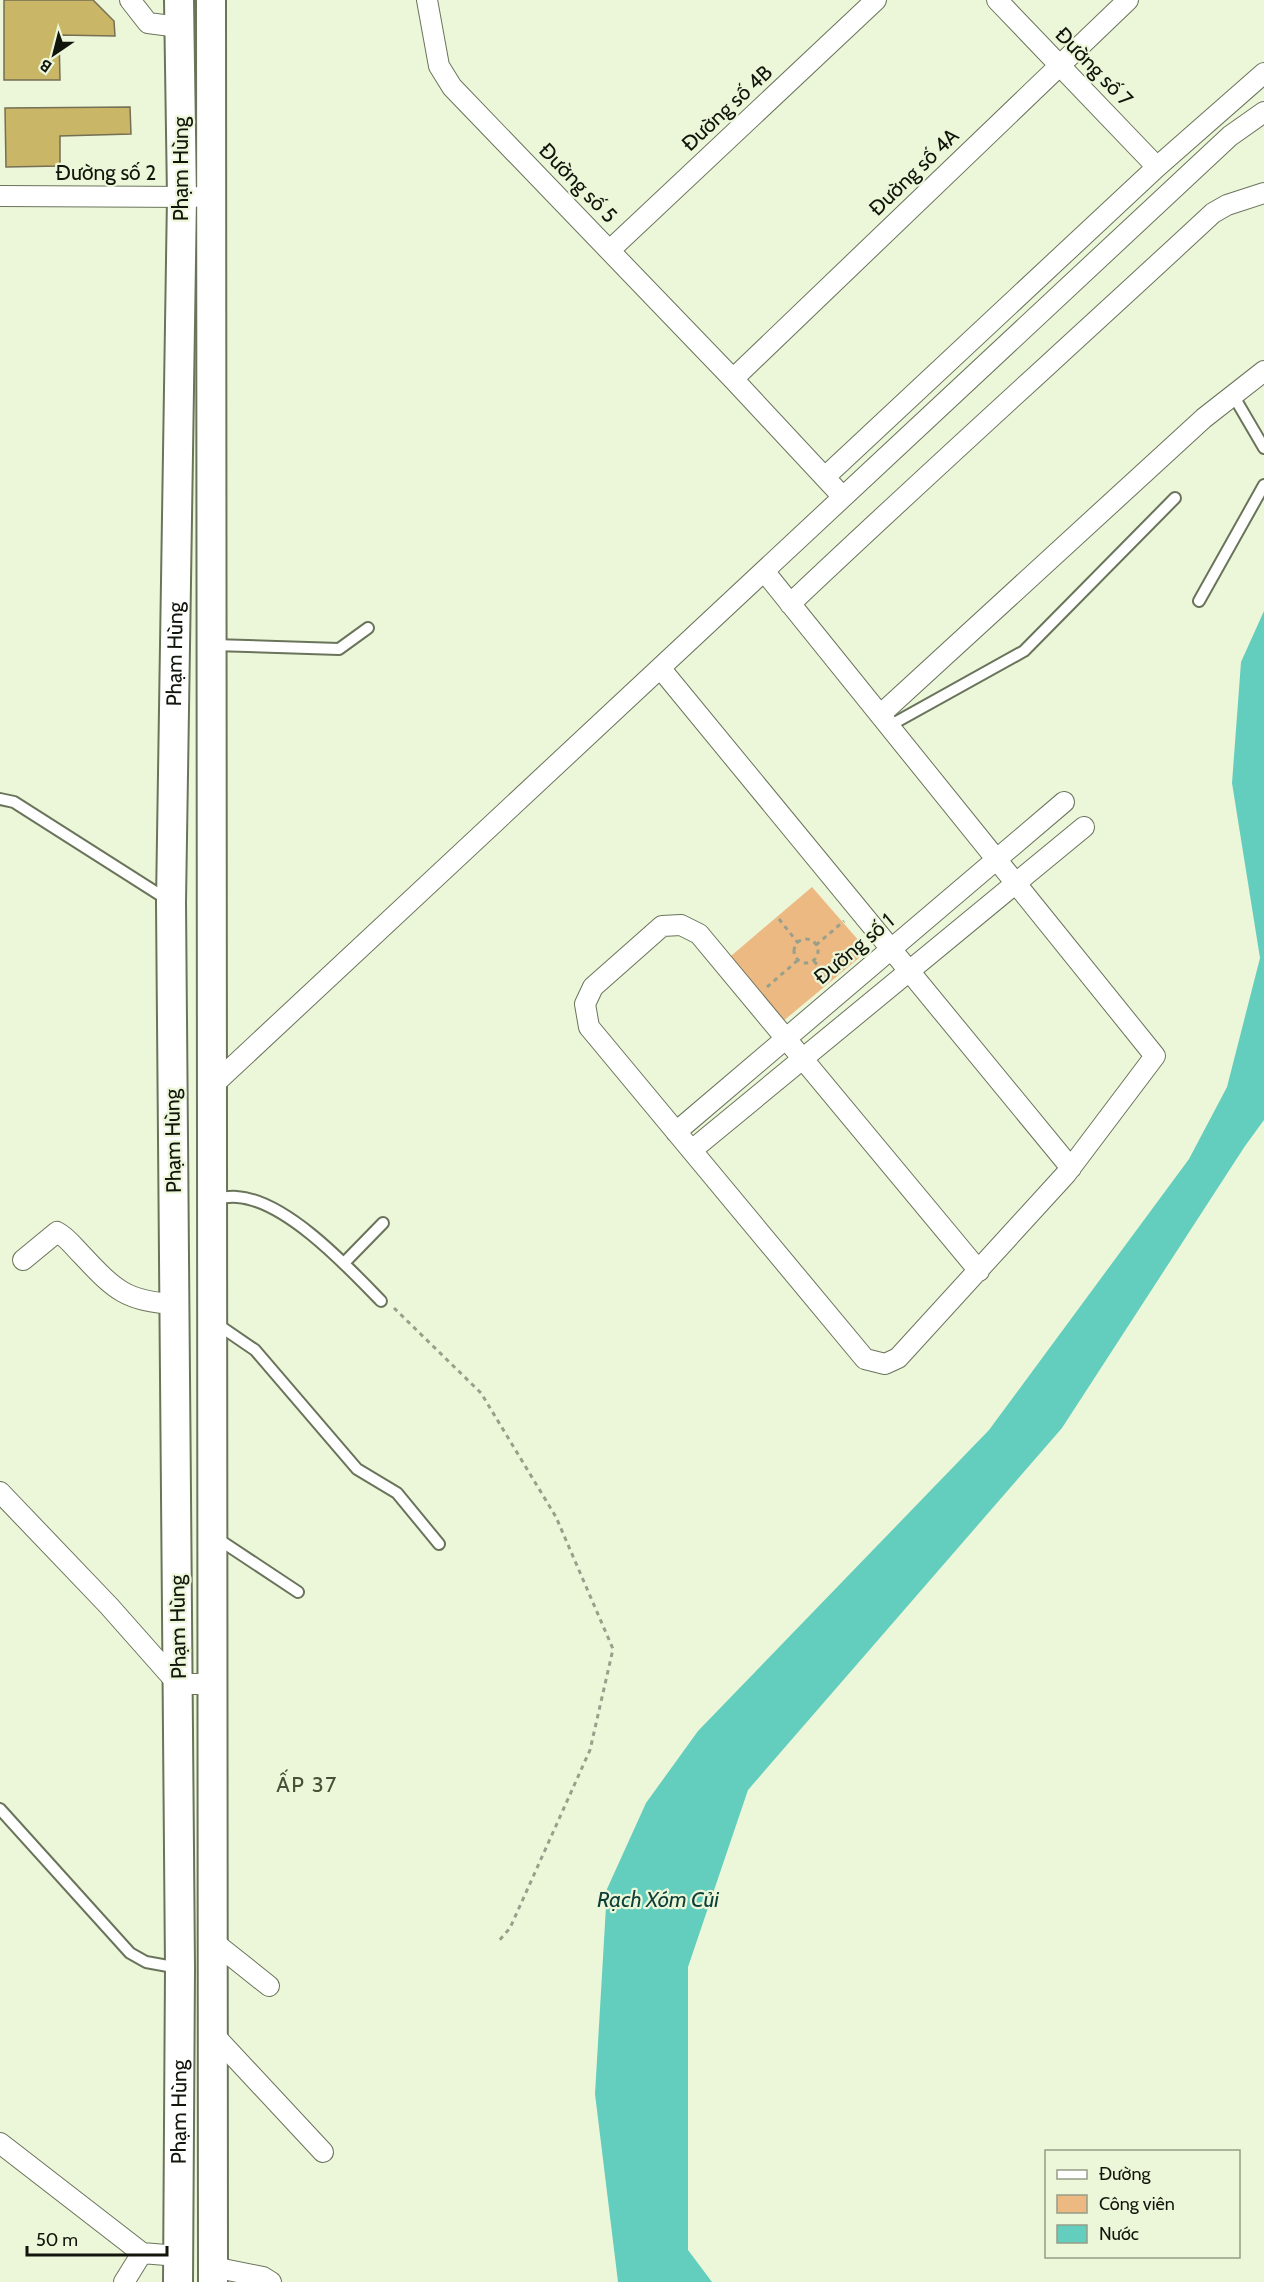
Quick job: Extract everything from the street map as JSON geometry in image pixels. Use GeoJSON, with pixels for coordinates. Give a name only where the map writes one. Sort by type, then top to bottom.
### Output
{"type":"FeatureCollection","features":[{"type":"Feature","properties":{"kind":"main road","name":"Phạm Hùng"},"geometry":{"type":"LineString","coordinates":[[211,0],[213,196],[211,1088],[213,2274]]}},
{"type":"Feature","properties":{"kind":"main road","name":"Phạm Hùng"},"geometry":{"type":"LineString","coordinates":[[178,2269],[180,1969],[171,902],[182,197],[179,14]]}},
{"type":"Feature","properties":{"kind":"street"},"geometry":{"type":"LineString","coordinates":[[130,0],[148,23],[179,14]]}},
{"type":"Feature","properties":{"kind":"street","name":"Đường số 5"},"geometry":{"type":"LineString","coordinates":[[427,0],[439,66],[452,87],[610,250],[843,497]]}},
{"type":"Feature","properties":{"kind":"street","name":"Đường số 4B"},"geometry":{"type":"LineString","coordinates":[[610,250],[876,0]]}},
{"type":"Feature","properties":{"kind":"street","name":"Đường số 7"},"geometry":{"type":"LineString","coordinates":[[997,0],[1156,167]]}},
{"type":"Feature","properties":{"kind":"street","name":"Đường số 4A"},"geometry":{"type":"LineString","coordinates":[[733,379],[1128,0]]}},
{"type":"Feature","properties":{"kind":"street"},"geometry":{"type":"LineString","coordinates":[[825,477],[1156,167],[1264,73]]}},
{"type":"Feature","properties":{"kind":"street"},"geometry":{"type":"LineString","coordinates":[[211,1088],[1222,144],[1264,112]]}},
{"type":"Feature","properties":{"kind":"street"},"geometry":{"type":"LineString","coordinates":[[790,604],[899,500],[1017,395],[1213,213],[1227,205],[1264,193]]}},
{"type":"Feature","properties":{"kind":"street","name":"Đường số 2"},"geometry":{"type":"LineString","coordinates":[[0,196],[213,196]]}},
{"type":"Feature","properties":{"kind":"street"},"geometry":{"type":"LineString","coordinates":[[884,720],[1204,418],[1264,371]]}},
{"type":"Feature","properties":{"kind":"street"},"geometry":{"type":"LineString","coordinates":[[764,571],[1155,1056],[1071,1168],[978,1271],[898,1358],[885,1364],[865,1359],[589,1027],[585,1004],[593,987],[662,926],[681,925],[699,934],[804,1058],[978,1271]]}},
{"type":"Feature","properties":{"kind":"street"},"geometry":{"type":"LineString","coordinates":[[661,669],[1071,1168]]}},
{"type":"Feature","properties":{"kind":"street","name":"Đường số 1"},"geometry":{"type":"LineString","coordinates":[[676,1132],[1064,802]]}},
{"type":"Feature","properties":{"kind":"street"},"geometry":{"type":"LineString","coordinates":[[692,1150],[1084,827]]}},
{"type":"Feature","properties":{"kind":"street"},"geometry":{"type":"LineString","coordinates":[[23,1260],[57,1232],[109,1284],[122,1292],[148,1303],[175,1304]]}},
{"type":"Feature","properties":{"kind":"street"},"geometry":{"type":"LineString","coordinates":[[0,1492],[178,1684],[212,1684]]}},
{"type":"Feature","properties":{"kind":"street"},"geometry":{"type":"LineString","coordinates":[[214,1943],[269,1986]]}},
{"type":"Feature","properties":{"kind":"street"},"geometry":{"type":"LineString","coordinates":[[214,2035],[323,2152]]}},
{"type":"Feature","properties":{"kind":"street"},"geometry":{"type":"LineString","coordinates":[[0,2143],[142,2253],[178,2269]]}},
{"type":"Feature","properties":{"kind":"street"},"geometry":{"type":"LineString","coordinates":[[124,2282],[142,2253]]}},
{"type":"Feature","properties":{"kind":"street"},"geometry":{"type":"LineString","coordinates":[[213,2274],[263,2277],[271,2282]]}},
{"type":"Feature","properties":{"kind":"lane"},"geometry":{"type":"LineString","coordinates":[[1233,395],[1264,448]]}},
{"type":"Feature","properties":{"kind":"lane"},"geometry":{"type":"LineString","coordinates":[[1199,601],[1264,485]]}},
{"type":"Feature","properties":{"kind":"lane"},"geometry":{"type":"LineString","coordinates":[[884,720],[1024,651],[1175,498]]}},
{"type":"Feature","properties":{"kind":"lane"},"geometry":{"type":"LineString","coordinates":[[213,645],[339,650],[368,628]]}},
{"type":"Feature","properties":{"kind":"lane"},"geometry":{"type":"LineString","coordinates":[[0,799],[14,802],[171,902]]}},
{"type":"Feature","properties":{"kind":"lane"},"geometry":{"type":"LineString","coordinates":[[211,1198],[239,1197],[277,1211],[344,1263],[386,1303]]}},
{"type":"Feature","properties":{"kind":"lane"},"geometry":{"type":"LineString","coordinates":[[344,1263],[383,1223]]}},
{"type":"Feature","properties":{"kind":"lane"},"geometry":{"type":"LineString","coordinates":[[212,1321],[255,1350],[357,1469],[397,1493],[439,1544]]}},
{"type":"Feature","properties":{"kind":"lane"},"geometry":{"type":"LineString","coordinates":[[212,1535],[298,1592]]}},
{"type":"Feature","properties":{"kind":"lane"},"geometry":{"type":"LineString","coordinates":[[0,1809],[129,1953],[146,1962],[180,1969]]}},
{"type":"Feature","properties":{"kind":"path"},"geometry":{"type":"LineString","coordinates":[[816,945],[858,909]]}},
{"type":"Feature","properties":{"kind":"path"},"geometry":{"type":"LineString","coordinates":[[779,919],[798,943]]}},
{"type":"Feature","properties":{"kind":"path"},"geometry":{"type":"LineString","coordinates":[[806,940],[816,945],[818,952],[814,961],[804,963],[798,960],[794,952],[798,943],[806,940]]}},
{"type":"Feature","properties":{"kind":"path"},"geometry":{"type":"LineString","coordinates":[[754,998],[798,960]]}},
{"type":"Feature","properties":{"kind":"path"},"geometry":{"type":"LineString","coordinates":[[386,1303],[481,1392],[556,1517],[613,1649],[590,1750],[510,1928],[497,1943]]}},
{"type":"Feature","properties":{"kind":"green space"},"geometry":{"type":"Polygon","coordinates":[[[812,887],[860,942],[859,958],[782,1022],[718,967],[812,887]]]}},
{"type":"Feature","properties":{"kind":"water","name":"Rạch Xóm Củi"},"geometry":{"type":"Polygon","coordinates":[[[1264,611],[1264,1120],[1062,1428],[748,1790],[688,1967],[688,2250],[712,2282],[618,2282],[595,2094],[607,1889],[646,1803],[698,1731],[989,1430],[1189,1159],[1227,1087],[1260,958],[1232,783],[1241,662],[1264,611]]]}},
{"type":"Feature","properties":{"kind":"building"},"geometry":{"type":"Polygon","coordinates":[[[4,0],[93,0],[114,21],[115,36],[59,35],[60,80],[4,80],[4,0]]]}},
{"type":"Feature","properties":{"kind":"building"},"geometry":{"type":"Polygon","coordinates":[[[130,107],[131,134],[60,136],[60,166],[6,167],[5,108],[130,107]]]}},
{"type":"Feature","properties":{"kind":"district","name":"ẤP 37"},"geometry":{"type":"Point","coordinates":[307,1784]}}]}
